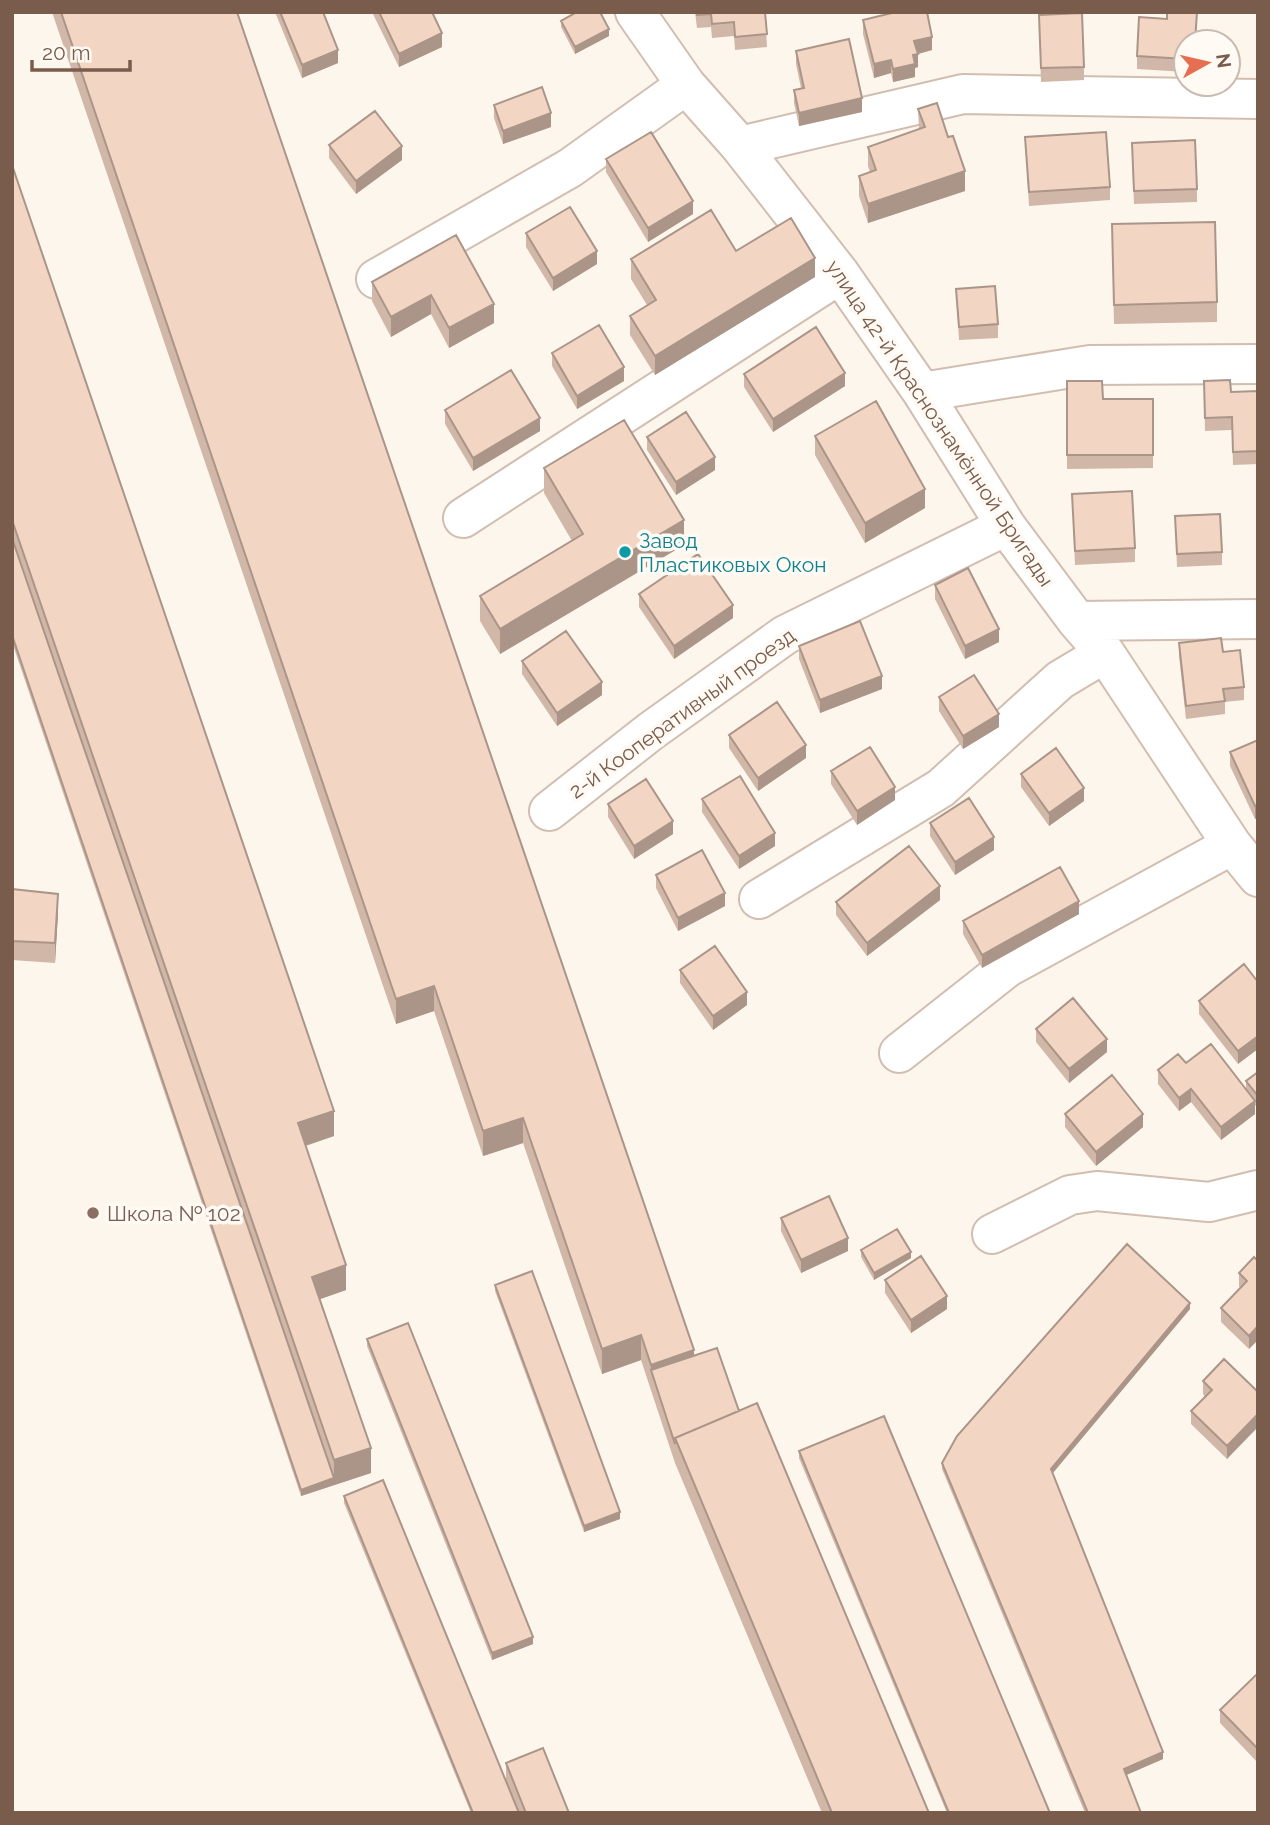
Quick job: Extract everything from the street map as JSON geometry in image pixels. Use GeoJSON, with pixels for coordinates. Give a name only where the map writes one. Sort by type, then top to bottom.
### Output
{"type":"FeatureCollection","features":[{"type":"Feature","properties":{"kind":"street","name":"улица 42-й Краснознамённой Бригады"},"geometry":{"type":"LineString","coordinates":[[635,12],[686,85],[740,146],[840,274],[922,392],[1006,526],[1077,621],[1105,653],[1232,845],[1258,877]]}},
{"type":"Feature","properties":{"kind":"street"},"geometry":{"type":"LineString","coordinates":[[376,279],[570,169],[686,85]]}},
{"type":"Feature","properties":{"kind":"street"},"geometry":{"type":"LineString","coordinates":[[740,146],[963,94],[1258,99]]}},
{"type":"Feature","properties":{"kind":"street"},"geometry":{"type":"LineString","coordinates":[[463,517],[840,274]]}},
{"type":"Feature","properties":{"kind":"street"},"geometry":{"type":"LineString","coordinates":[[922,392],[1090,365],[1258,364]]}},
{"type":"Feature","properties":{"kind":"street","name":"2-й Кооперативный проезд"},"geometry":{"type":"LineString","coordinates":[[549,811],[651,731],[785,635],[1006,526]]}},
{"type":"Feature","properties":{"kind":"street"},"geometry":{"type":"LineString","coordinates":[[1077,621],[1258,619]]}},
{"type":"Feature","properties":{"kind":"street"},"geometry":{"type":"LineString","coordinates":[[759,899],[942,788],[1060,680],[1105,653]]}},
{"type":"Feature","properties":{"kind":"street"},"geometry":{"type":"LineString","coordinates":[[899,1054],[1008,967],[1232,845]]}},
{"type":"Feature","properties":{"kind":"street"},"geometry":{"type":"LineString","coordinates":[[992,1234],[1070,1195],[1097,1191],[1209,1202],[1258,1190]]}},
{"type":"Feature","properties":{"kind":"building"},"geometry":{"type":"Polygon","coordinates":[[[61,12],[237,12],[694,1350],[651,1365],[641,1335],[602,1349],[523,1118],[483,1131],[434,986],[396,999],[61,12]]]}},
{"type":"Feature","properties":{"kind":"building"},"geometry":{"type":"Polygon","coordinates":[[[280,12],[323,12],[338,50],[302,65],[280,12]]]}},
{"type":"Feature","properties":{"kind":"building"},"geometry":{"type":"Polygon","coordinates":[[[379,12],[432,12],[442,33],[399,54],[379,12]]]}},
{"type":"Feature","properties":{"kind":"building"},"geometry":{"type":"Polygon","coordinates":[[[577,12],[600,12],[609,29],[575,47],[561,21],[577,12]]]}},
{"type":"Feature","properties":{"kind":"building"},"geometry":{"type":"Polygon","coordinates":[[[696,12],[765,12],[767,34],[735,37],[734,22],[712,24],[711,14],[697,15],[696,12]]]}},
{"type":"Feature","properties":{"kind":"building"},"geometry":{"type":"Polygon","coordinates":[[[896,12],[927,12],[932,37],[914,41],[918,54],[913,55],[915,64],[893,69],[891,60],[874,64],[863,20],[896,12]]]}},
{"type":"Feature","properties":{"kind":"building"},"geometry":{"type":"Polygon","coordinates":[[[1167,12],[1197,12],[1196,28],[1172,28],[1172,58],[1137,56],[1139,17],[1167,19],[1167,12]]]}},
{"type":"Feature","properties":{"kind":"building"},"geometry":{"type":"Polygon","coordinates":[[[1082,13],[1084,67],[1041,68],[1039,15],[1082,13]]]}},
{"type":"Feature","properties":{"kind":"building"},"geometry":{"type":"Polygon","coordinates":[[[849,39],[862,98],[799,113],[794,90],[804,88],[796,51],[849,39]]]}},
{"type":"Feature","properties":{"kind":"building"},"geometry":{"type":"Polygon","coordinates":[[[542,87],[551,113],[503,131],[494,105],[542,87]]]}},
{"type":"Feature","properties":{"kind":"building"},"geometry":{"type":"Polygon","coordinates":[[[937,103],[948,137],[953,136],[965,171],[868,204],[859,176],[876,170],[868,147],[925,127],[918,109],[937,103]]]}},
{"type":"Feature","properties":{"kind":"building"},"geometry":{"type":"Polygon","coordinates":[[[375,111],[402,146],[356,181],[329,145],[375,111]]]}},
{"type":"Feature","properties":{"kind":"building"},"geometry":{"type":"Polygon","coordinates":[[[651,132],[693,201],[648,228],[606,159],[651,132]]]}},
{"type":"Feature","properties":{"kind":"building"},"geometry":{"type":"Polygon","coordinates":[[[1106,132],[1110,187],[1029,192],[1025,137],[1106,132]]]}},
{"type":"Feature","properties":{"kind":"building"},"geometry":{"type":"Polygon","coordinates":[[[1195,140],[1197,189],[1134,191],[1132,143],[1195,140]]]}},
{"type":"Feature","properties":{"kind":"building"},"geometry":{"type":"Polygon","coordinates":[[[12,165],[334,1111],[298,1123],[346,1265],[312,1277],[371,1448],[334,1460],[12,520],[12,165]]]}},
{"type":"Feature","properties":{"kind":"building"},"geometry":{"type":"Polygon","coordinates":[[[570,207],[597,251],[553,278],[526,233],[570,207]]]}},
{"type":"Feature","properties":{"kind":"building"},"geometry":{"type":"Polygon","coordinates":[[[711,210],[736,251],[791,218],[815,258],[655,356],[630,316],[656,300],[631,259],[711,210]]]}},
{"type":"Feature","properties":{"kind":"building"},"geometry":{"type":"Polygon","coordinates":[[[1215,222],[1217,302],[1114,305],[1112,224],[1215,222]]]}},
{"type":"Feature","properties":{"kind":"building"},"geometry":{"type":"Polygon","coordinates":[[[456,235],[494,304],[449,328],[431,295],[391,317],[372,282],[456,235]]]}},
{"type":"Feature","properties":{"kind":"building"},"geometry":{"type":"Polygon","coordinates":[[[995,286],[998,324],[959,327],[956,289],[995,286]]]}},
{"type":"Feature","properties":{"kind":"building"},"geometry":{"type":"Polygon","coordinates":[[[599,325],[624,367],[577,396],[552,353],[599,325]]]}},
{"type":"Feature","properties":{"kind":"building"},"geometry":{"type":"Polygon","coordinates":[[[816,327],[845,373],[773,419],[744,374],[816,327]]]}},
{"type":"Feature","properties":{"kind":"building"},"geometry":{"type":"Polygon","coordinates":[[[511,370],[540,418],[473,458],[445,410],[511,370]]]}},
{"type":"Feature","properties":{"kind":"building"},"geometry":{"type":"Polygon","coordinates":[[[1230,380],[1231,392],[1258,391],[1258,451],[1233,452],[1232,417],[1205,418],[1204,381],[1230,380]]]}},
{"type":"Feature","properties":{"kind":"building"},"geometry":{"type":"Polygon","coordinates":[[[1067,381],[1102,381],[1103,399],[1153,399],[1153,455],[1067,455],[1067,381]]]}},
{"type":"Feature","properties":{"kind":"building"},"geometry":{"type":"Polygon","coordinates":[[[876,401],[925,489],[865,523],[815,436],[876,401]]]}},
{"type":"Feature","properties":{"kind":"building"},"geometry":{"type":"Polygon","coordinates":[[[686,412],[715,457],[676,482],[647,437],[686,412]]]}},
{"type":"Feature","properties":{"kind":"building","name":"Завод Пластиковых Окон"},"geometry":{"type":"Polygon","coordinates":[[[624,420],[684,520],[500,629],[480,596],[583,534],[544,468],[624,420]]]}},
{"type":"Feature","properties":{"kind":"building"},"geometry":{"type":"Polygon","coordinates":[[[1132,491],[1135,548],[1075,551],[1072,494],[1132,491]]]}},
{"type":"Feature","properties":{"kind":"building"},"geometry":{"type":"Polygon","coordinates":[[[1220,514],[1222,552],[1177,554],[1175,516],[1220,514]]]}},
{"type":"Feature","properties":{"kind":"building"},"geometry":{"type":"Polygon","coordinates":[[[12,538],[334,1478],[301,1490],[12,635],[12,538]]]}},
{"type":"Feature","properties":{"kind":"building"},"geometry":{"type":"Polygon","coordinates":[[[698,554],[733,605],[674,646],[639,594],[698,554]]]}},
{"type":"Feature","properties":{"kind":"building"},"geometry":{"type":"Polygon","coordinates":[[[968,568],[999,629],[965,646],[935,585],[968,568]]]}},
{"type":"Feature","properties":{"kind":"building"},"geometry":{"type":"Polygon","coordinates":[[[860,621],[882,676],[820,700],[799,646],[860,621]]]}},
{"type":"Feature","properties":{"kind":"building"},"geometry":{"type":"Polygon","coordinates":[[[566,631],[602,682],[557,713],[522,661],[566,631]]]}},
{"type":"Feature","properties":{"kind":"building"},"geometry":{"type":"Polygon","coordinates":[[[1221,638],[1223,652],[1240,650],[1244,687],[1223,689],[1225,701],[1186,706],[1179,643],[1221,638]]]}},
{"type":"Feature","properties":{"kind":"building"},"geometry":{"type":"Polygon","coordinates":[[[974,675],[999,714],[963,736],[939,697],[974,675]]]}},
{"type":"Feature","properties":{"kind":"building"},"geometry":{"type":"Polygon","coordinates":[[[777,702],[806,745],[758,778],[729,735],[777,702]]]}},
{"type":"Feature","properties":{"kind":"building"},"geometry":{"type":"Polygon","coordinates":[[[1258,740],[1258,805],[1255,806],[1230,752],[1258,740]]]}},
{"type":"Feature","properties":{"kind":"building"},"geometry":{"type":"Polygon","coordinates":[[[870,747],[895,787],[857,811],[831,771],[870,747]]]}},
{"type":"Feature","properties":{"kind":"building"},"geometry":{"type":"Polygon","coordinates":[[[1056,748],[1084,788],[1049,813],[1021,774],[1056,748]]]}},
{"type":"Feature","properties":{"kind":"building"},"geometry":{"type":"Polygon","coordinates":[[[740,776],[775,833],[739,856],[702,799],[740,776]]]}},
{"type":"Feature","properties":{"kind":"building"},"geometry":{"type":"Polygon","coordinates":[[[646,779],[673,821],[634,846],[608,804],[646,779]]]}},
{"type":"Feature","properties":{"kind":"building"},"geometry":{"type":"Polygon","coordinates":[[[969,798],[994,837],[955,862],[930,823],[969,798]]]}},
{"type":"Feature","properties":{"kind":"building"},"geometry":{"type":"Polygon","coordinates":[[[909,846],[940,886],[867,943],[836,902],[909,846]]]}},
{"type":"Feature","properties":{"kind":"building"},"geometry":{"type":"Polygon","coordinates":[[[702,850],[725,893],[678,918],[656,875],[702,850]]]}},
{"type":"Feature","properties":{"kind":"building"},"geometry":{"type":"Polygon","coordinates":[[[1060,867],[1079,901],[982,955],[963,921],[1060,867]]]}},
{"type":"Feature","properties":{"kind":"building"},"geometry":{"type":"Polygon","coordinates":[[[12,889],[58,894],[55,943],[12,941],[12,889]]]}},
{"type":"Feature","properties":{"kind":"building"},"geometry":{"type":"Polygon","coordinates":[[[715,946],[747,992],[713,1016],[680,970],[715,946]]]}},
{"type":"Feature","properties":{"kind":"building"},"geometry":{"type":"Polygon","coordinates":[[[1244,964],[1258,982],[1258,1036],[1238,1051],[1199,1001],[1244,964]]]}},
{"type":"Feature","properties":{"kind":"building"},"geometry":{"type":"Polygon","coordinates":[[[1073,998],[1107,1039],[1069,1069],[1036,1029],[1073,998]]]}},
{"type":"Feature","properties":{"kind":"building"},"geometry":{"type":"Polygon","coordinates":[[[1211,1044],[1255,1101],[1221,1127],[1191,1089],[1179,1098],[1158,1070],[1178,1054],[1186,1063],[1211,1044]]]}},
{"type":"Feature","properties":{"kind":"building"},"geometry":{"type":"Polygon","coordinates":[[[1258,1072],[1258,1096],[1246,1081],[1258,1072]]]}},
{"type":"Feature","properties":{"kind":"building"},"geometry":{"type":"Polygon","coordinates":[[[1112,1075],[1143,1114],[1096,1152],[1065,1114],[1112,1075]]]}},
{"type":"Feature","properties":{"kind":"building"},"geometry":{"type":"Polygon","coordinates":[[[829,1196],[848,1238],[801,1260],[781,1218],[829,1196]]]}},
{"type":"Feature","properties":{"kind":"building"},"geometry":{"type":"Polygon","coordinates":[[[897,1229],[911,1252],[874,1273],[861,1250],[897,1229]]]}},
{"type":"Feature","properties":{"kind":"building"},"geometry":{"type":"Polygon","coordinates":[[[1127,1244],[1190,1303],[1051,1469],[1163,1752],[1124,1769],[1141,1813],[1088,1813],[942,1463],[957,1436],[1127,1244]]]}},
{"type":"Feature","properties":{"kind":"building"},"geometry":{"type":"Polygon","coordinates":[[[921,1256],[947,1296],[911,1320],[885,1280],[921,1256]]]}},
{"type":"Feature","properties":{"kind":"building"},"geometry":{"type":"Polygon","coordinates":[[[1254,1257],[1258,1261],[1258,1326],[1249,1336],[1221,1308],[1247,1281],[1239,1273],[1254,1257]]]}},
{"type":"Feature","properties":{"kind":"building"},"geometry":{"type":"Polygon","coordinates":[[[532,1271],[620,1512],[584,1526],[495,1285],[532,1271]]]}},
{"type":"Feature","properties":{"kind":"building"},"geometry":{"type":"Polygon","coordinates":[[[408,1323],[533,1637],[492,1653],[367,1339],[408,1323]]]}},
{"type":"Feature","properties":{"kind":"building"},"geometry":{"type":"Polygon","coordinates":[[[717,1348],[739,1411],[675,1438],[675,1444],[651,1370],[717,1348]]]}},
{"type":"Feature","properties":{"kind":"building"},"geometry":{"type":"Polygon","coordinates":[[[1224,1359],[1258,1392],[1258,1414],[1227,1446],[1191,1411],[1212,1390],[1203,1381],[1224,1359]]]}},
{"type":"Feature","properties":{"kind":"building"},"geometry":{"type":"Polygon","coordinates":[[[757,1403],[929,1813],[832,1813],[675,1438],[757,1403]]]}},
{"type":"Feature","properties":{"kind":"building"},"geometry":{"type":"Polygon","coordinates":[[[884,1416],[1050,1813],[949,1813],[799,1451],[884,1416]]]}},
{"type":"Feature","properties":{"kind":"building"},"geometry":{"type":"Polygon","coordinates":[[[383,1480],[519,1813],[473,1813],[344,1496],[383,1480]]]}},
{"type":"Feature","properties":{"kind":"building"},"geometry":{"type":"Polygon","coordinates":[[[1258,1673],[1258,1749],[1220,1710],[1258,1673]]]}},
{"type":"Feature","properties":{"kind":"building"},"geometry":{"type":"Polygon","coordinates":[[[543,1748],[569,1813],[526,1813],[506,1763],[543,1748]]]}},
{"type":"Feature","properties":{"kind":"place","name":"Завод Пластиковых Окон"},"geometry":{"type":"Point","coordinates":[625,552]}},
{"type":"Feature","properties":{"kind":"place","name":"Школа № 102"},"geometry":{"type":"Point","coordinates":[93,1213]}}]}
